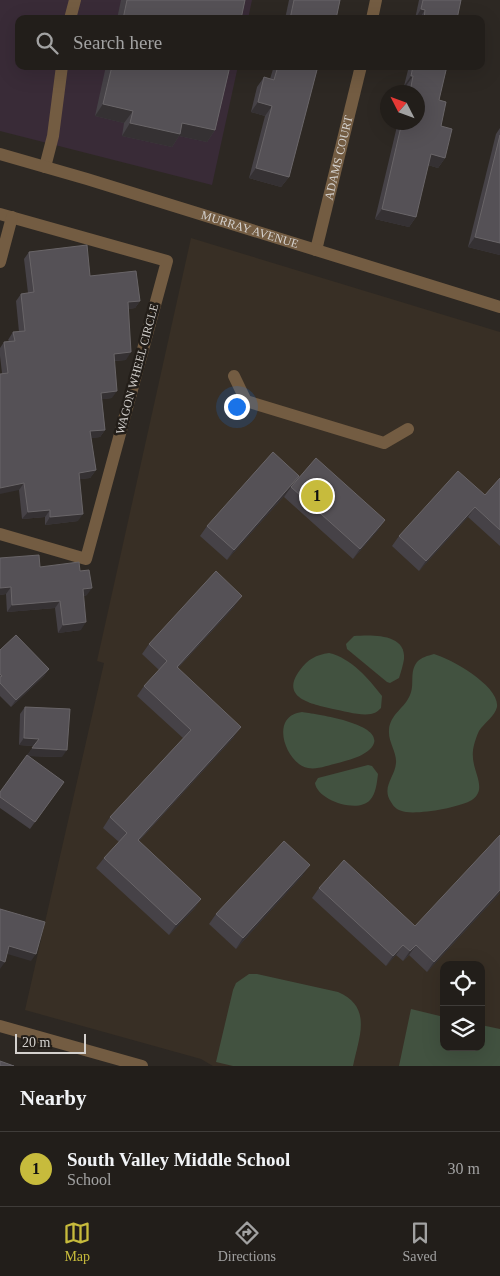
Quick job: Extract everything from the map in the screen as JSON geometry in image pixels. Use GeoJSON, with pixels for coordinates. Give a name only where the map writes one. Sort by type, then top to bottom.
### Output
{"type":"FeatureCollection","features":[{"type":"Feature","properties":{"kind":"street"},"geometry":{"type":"LineString","coordinates":[[71,15],[74,0]]}},
{"type":"Feature","properties":{"kind":"street"},"geometry":{"type":"LineString","coordinates":[[373,15],[376,0]]}},
{"type":"Feature","properties":{"kind":"street"},"geometry":{"type":"LineString","coordinates":[[45,167],[53,136],[61,70]]}},
{"type":"Feature","properties":{"kind":"street","name":"ADAMS COURT"},"geometry":{"type":"LineString","coordinates":[[316,250],[360,70]]}},
{"type":"Feature","properties":{"kind":"street","name":"MURRAY AVENUE"},"geometry":{"type":"LineString","coordinates":[[0,154],[500,307]]}},
{"type":"Feature","properties":{"kind":"street"},"geometry":{"type":"LineString","coordinates":[[0,262],[6,216]]}},
{"type":"Feature","properties":{"kind":"street","name":"WAGON WHEEL CIRCLE"},"geometry":{"type":"LineString","coordinates":[[0,534],[86,559],[167,261],[6,216]]}},
{"type":"Feature","properties":{"kind":"street"},"geometry":{"type":"LineString","coordinates":[[234,376],[246,401],[384,443],[408,429]]}},
{"type":"Feature","properties":{"kind":"street"},"geometry":{"type":"LineString","coordinates":[[0,1026],[142,1066]]}},
{"type":"Feature","properties":{"kind":"shaded area"},"geometry":{"type":"Polygon","coordinates":[[[0,0],[252,0],[249,15],[15,15],[15,70],[237,70],[212,185],[0,131],[0,0]]]}},
{"type":"Feature","properties":{"kind":"shaded area"},"geometry":{"type":"Polygon","coordinates":[[[191,238],[500,332],[500,1066],[213,1066],[201,1059],[25,1010],[104,663],[97,661],[191,238]]]}},
{"type":"Feature","properties":{"kind":"green space"},"geometry":{"type":"Polygon","coordinates":[[[354,636],[386,637],[399,644],[403,651],[404,659],[399,678],[390,683],[387,682],[347,649],[346,644],[354,636]]]}},
{"type":"Feature","properties":{"kind":"green space"},"geometry":{"type":"Polygon","coordinates":[[[329,653],[352,664],[371,683],[382,696],[381,708],[379,710],[367,714],[347,712],[308,702],[296,693],[293,687],[303,666],[313,658],[329,653]]]}},
{"type":"Feature","properties":{"kind":"green space"},"geometry":{"type":"Polygon","coordinates":[[[434,654],[462,667],[483,682],[496,699],[497,707],[479,731],[474,745],[473,758],[479,785],[476,797],[464,804],[448,808],[406,812],[395,808],[387,792],[396,763],[389,734],[390,724],[408,700],[412,687],[413,670],[417,662],[434,654]]]}},
{"type":"Feature","properties":{"kind":"green space"},"geometry":{"type":"Polygon","coordinates":[[[302,712],[333,717],[358,725],[373,736],[374,743],[364,754],[348,760],[323,767],[308,768],[302,766],[291,756],[283,734],[286,721],[293,715],[302,712]]]}},
{"type":"Feature","properties":{"kind":"green space"},"geometry":{"type":"Polygon","coordinates":[[[368,765],[372,766],[378,774],[374,795],[364,804],[357,806],[339,803],[330,800],[317,789],[315,783],[318,778],[368,765]]]}},
{"type":"Feature","properties":{"kind":"green space"},"geometry":{"type":"Polygon","coordinates":[[[249,974],[257,974],[338,992],[349,998],[360,1014],[361,1024],[353,1066],[233,1066],[216,1062],[233,990],[236,983],[249,974]]]}},
{"type":"Feature","properties":{"kind":"green space"},"geometry":{"type":"Polygon","coordinates":[[[411,1009],[440,1016],[440,1051],[485,1051],[485,1026],[500,1029],[500,1066],[399,1066],[411,1009]]]}},
{"type":"Feature","properties":{"kind":"building"},"geometry":{"type":"Polygon","coordinates":[[[127,0],[245,0],[242,15],[124,15],[127,0]]]}},
{"type":"Feature","properties":{"kind":"building"},"geometry":{"type":"Polygon","coordinates":[[[294,0],[340,0],[337,15],[291,15],[294,0]]]}},
{"type":"Feature","properties":{"kind":"building"},"geometry":{"type":"Polygon","coordinates":[[[423,0],[461,0],[458,15],[424,15],[425,10],[421,9],[423,0]]]}},
{"type":"Feature","properties":{"kind":"building"},"geometry":{"type":"Polygon","coordinates":[[[111,70],[229,70],[215,130],[182,123],[180,134],[130,123],[133,111],[103,104],[111,70]]]}},
{"type":"Feature","properties":{"kind":"building"},"geometry":{"type":"Polygon","coordinates":[[[277,70],[317,70],[289,177],[256,168],[272,106],[258,102],[264,77],[274,80],[277,70]]]}},
{"type":"Feature","properties":{"kind":"building"},"geometry":{"type":"Polygon","coordinates":[[[412,70],[446,70],[439,100],[446,102],[441,126],[452,129],[445,158],[431,154],[416,217],[382,209],[400,130],[425,130],[425,85],[411,85],[413,76],[411,76],[412,70]]]}},
{"type":"Feature","properties":{"kind":"building"},"geometry":{"type":"Polygon","coordinates":[[[500,135],[500,243],[475,237],[500,135]]]}},
{"type":"Feature","properties":{"kind":"building"},"geometry":{"type":"Polygon","coordinates":[[[87,245],[90,276],[136,271],[140,301],[128,302],[131,352],[114,354],[117,391],[101,393],[105,430],[90,431],[96,470],[79,473],[83,514],[50,517],[50,510],[28,512],[24,483],[0,488],[0,374],[8,373],[4,342],[15,341],[13,332],[25,331],[21,294],[34,292],[29,252],[87,245]]]}},
{"type":"Feature","properties":{"kind":"building"},"geometry":{"type":"Polygon","coordinates":[[[273,452],[299,476],[234,550],[207,526],[273,452]]]}},
{"type":"Feature","properties":{"kind":"building"},"geometry":{"type":"Polygon","coordinates":[[[316,458],[385,520],[360,549],[291,487],[316,458]]]}},
{"type":"Feature","properties":{"kind":"building"},"geometry":{"type":"Polygon","coordinates":[[[458,471],[485,495],[500,478],[500,530],[475,507],[426,561],[399,536],[458,471]]]}},
{"type":"Feature","properties":{"kind":"building"},"geometry":{"type":"Polygon","coordinates":[[[39,555],[40,567],[79,562],[80,571],[89,570],[92,588],[83,589],[86,622],[63,625],[60,601],[12,605],[11,587],[0,588],[0,558],[39,555]]]}},
{"type":"Feature","properties":{"kind":"building"},"geometry":{"type":"Polygon","coordinates":[[[216,571],[242,596],[177,667],[241,727],[138,840],[201,899],[176,925],[104,858],[127,833],[110,817],[191,730],[144,686],[167,661],[149,644],[216,571]]]}},
{"type":"Feature","properties":{"kind":"building"},"geometry":{"type":"Polygon","coordinates":[[[16,635],[49,669],[16,700],[0,683],[0,677],[2,676],[0,674],[0,650],[16,635]]]}},
{"type":"Feature","properties":{"kind":"building"},"geometry":{"type":"Polygon","coordinates":[[[25,707],[70,709],[67,750],[32,748],[39,739],[24,738],[25,707]]]}},
{"type":"Feature","properties":{"kind":"building"},"geometry":{"type":"Polygon","coordinates":[[[27,755],[64,782],[35,822],[0,797],[0,792],[27,755]]]}},
{"type":"Feature","properties":{"kind":"building"},"geometry":{"type":"Polygon","coordinates":[[[500,835],[500,890],[434,962],[416,945],[410,951],[403,945],[393,956],[319,888],[344,860],[415,926],[500,835]]]}},
{"type":"Feature","properties":{"kind":"building"},"geometry":{"type":"Polygon","coordinates":[[[284,841],[310,865],[243,938],[216,914],[284,841]]]}},
{"type":"Feature","properties":{"kind":"building"},"geometry":{"type":"Polygon","coordinates":[[[0,909],[45,922],[36,954],[9,946],[5,962],[0,960],[0,909]]]}},
{"type":"Feature","properties":{"kind":"building"},"geometry":{"type":"Polygon","coordinates":[[[0,1061],[14,1066],[0,1066],[0,1061]]]}},
{"type":"Feature","properties":{"kind":"place","name":"South Valley Middle School"},"geometry":{"type":"Point","coordinates":[317,496]}}]}
